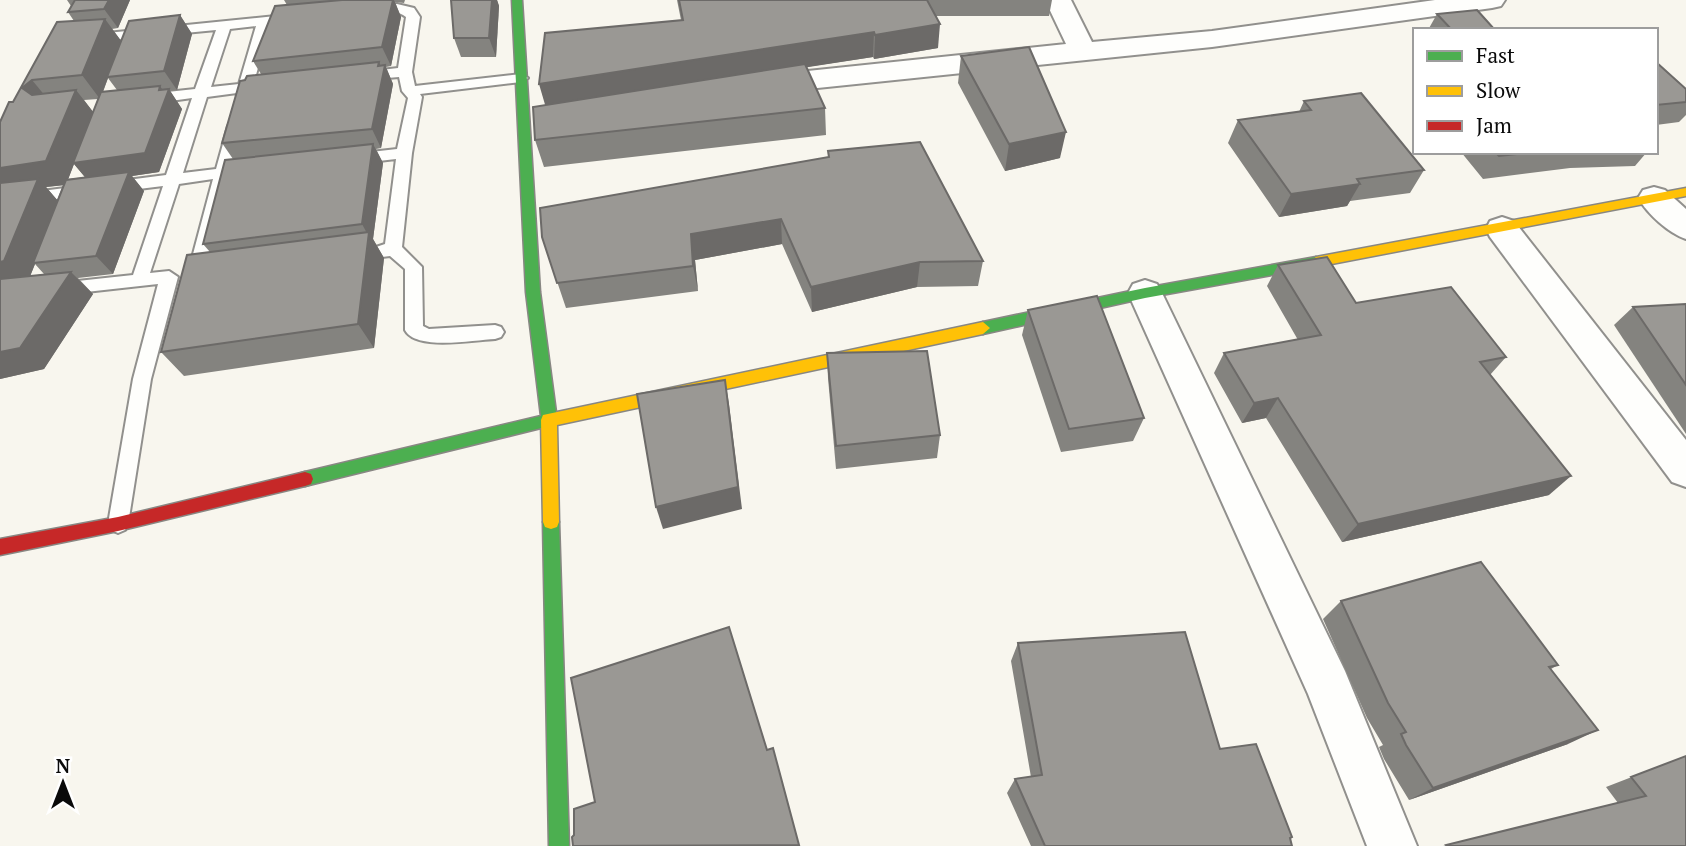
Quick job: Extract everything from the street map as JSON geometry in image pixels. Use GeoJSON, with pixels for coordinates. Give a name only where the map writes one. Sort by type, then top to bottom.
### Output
{"type":"FeatureCollection","features":[{"type":"Feature","properties":{"kind":"street"},"geometry":{"type":"LineString","coordinates":[[517,0],[521,78],[539,122],[533,292],[549,420],[559,846]]}},
{"type":"Feature","properties":{"kind":"street"},"geometry":{"type":"LineString","coordinates":[[1058,0],[1083,51]]}},
{"type":"Feature","properties":{"kind":"street"},"geometry":{"type":"LineString","coordinates":[[731,90],[772,83],[1212,39],[1492,0]]}},
{"type":"Feature","properties":{"kind":"street"},"geometry":{"type":"LineString","coordinates":[[0,547],[118,524],[549,420],[1145,293],[1502,229],[1686,192]]}},
{"type":"Feature","properties":{"kind":"street"},"geometry":{"type":"LineString","coordinates":[[1654,198],[1686,227]]}},
{"type":"Feature","properties":{"kind":"street"},"geometry":{"type":"LineString","coordinates":[[1502,229],[1686,470]]}},
{"type":"Feature","properties":{"kind":"street"},"geometry":{"type":"LineString","coordinates":[[1145,293],[1329,687],[1392,846]]}},
{"type":"Feature","properties":{"kind":"lane"},"geometry":{"type":"LineString","coordinates":[[357,12],[397,8],[409,11],[413,18],[405,72],[409,91],[415,97],[404,153],[394,249]]}},
{"type":"Feature","properties":{"kind":"lane"},"geometry":{"type":"LineString","coordinates":[[73,39],[133,39],[224,25],[304,17]]}},
{"type":"Feature","properties":{"kind":"lane"},"geometry":{"type":"LineString","coordinates":[[36,291],[203,272],[221,173],[264,21]]}},
{"type":"Feature","properties":{"kind":"lane"},"geometry":{"type":"LineString","coordinates":[[139,281],[224,25]]}},
{"type":"Feature","properties":{"kind":"lane"},"geometry":{"type":"LineString","coordinates":[[354,77],[405,72]]}},
{"type":"Feature","properties":{"kind":"lane"},"geometry":{"type":"LineString","coordinates":[[409,91],[521,78]]}},
{"type":"Feature","properties":{"kind":"lane"},"geometry":{"type":"LineString","coordinates":[[133,101],[274,85]]}},
{"type":"Feature","properties":{"kind":"lane"},"geometry":{"type":"LineString","coordinates":[[339,160],[404,153]]}},
{"type":"Feature","properties":{"kind":"lane"},"geometry":{"type":"LineString","coordinates":[[11,200],[260,168]]}},
{"type":"Feature","properties":{"kind":"lane"},"geometry":{"type":"LineString","coordinates":[[367,252],[394,249],[413,267],[414,330],[428,336],[495,332]]}},
{"type":"Feature","properties":{"kind":"lane"},"geometry":{"type":"LineString","coordinates":[[118,524],[142,379],[169,277]]}},
{"type":"Feature","properties":{"kind":"building"},"geometry":{"type":"Polygon","coordinates":[[[75,0],[109,0],[104,9],[68,12],[75,0]]]}},
{"type":"Feature","properties":{"kind":"building"},"geometry":{"type":"Polygon","coordinates":[[[342,0],[393,0],[382,47],[253,61],[275,6],[342,0]]]}},
{"type":"Feature","properties":{"kind":"building"},"geometry":{"type":"Polygon","coordinates":[[[451,0],[492,0],[489,38],[454,38],[451,0]]]}},
{"type":"Feature","properties":{"kind":"building"},"geometry":{"type":"Polygon","coordinates":[[[679,0],[927,0],[940,24],[539,84],[545,33],[683,20],[679,0]]]}},
{"type":"Feature","properties":{"kind":"building"},"geometry":{"type":"Polygon","coordinates":[[[1477,10],[1493,28],[1450,28],[1437,14],[1477,10]]]}},
{"type":"Feature","properties":{"kind":"building"},"geometry":{"type":"Polygon","coordinates":[[[180,15],[164,71],[107,77],[129,21],[180,15]]]}},
{"type":"Feature","properties":{"kind":"building"},"geometry":{"type":"Polygon","coordinates":[[[105,19],[82,75],[32,80],[22,88],[32,95],[76,90],[46,161],[0,168],[0,122],[57,22],[105,19]]]}},
{"type":"Feature","properties":{"kind":"building"},"geometry":{"type":"Polygon","coordinates":[[[1029,47],[1066,132],[1009,144],[961,56],[1029,47]]]}},
{"type":"Feature","properties":{"kind":"building"},"geometry":{"type":"Polygon","coordinates":[[[379,62],[378,66],[385,65],[372,129],[222,143],[240,81],[247,76],[379,62]]]}},
{"type":"Feature","properties":{"kind":"building"},"geometry":{"type":"Polygon","coordinates":[[[805,64],[825,108],[535,140],[533,107],[805,64]]]}},
{"type":"Feature","properties":{"kind":"building"},"geometry":{"type":"Polygon","coordinates":[[[1658,64],[1686,89],[1686,102],[1658,105],[1658,64]]]}},
{"type":"Feature","properties":{"kind":"building"},"geometry":{"type":"Polygon","coordinates":[[[160,86],[159,90],[169,89],[145,153],[73,163],[101,92],[160,86]]]}},
{"type":"Feature","properties":{"kind":"building"},"geometry":{"type":"Polygon","coordinates":[[[1361,93],[1424,170],[1357,179],[1360,184],[1291,194],[1238,120],[1311,110],[1304,101],[1361,93]]]}},
{"type":"Feature","properties":{"kind":"building"},"geometry":{"type":"Polygon","coordinates":[[[920,142],[983,261],[920,262],[811,287],[781,219],[691,234],[693,266],[557,283],[542,237],[540,208],[829,157],[828,151],[920,142]]]}},
{"type":"Feature","properties":{"kind":"building"},"geometry":{"type":"Polygon","coordinates":[[[373,144],[362,224],[203,244],[225,160],[373,144]]]}},
{"type":"Feature","properties":{"kind":"building"},"geometry":{"type":"Polygon","coordinates":[[[129,172],[96,256],[33,263],[66,180],[129,172]]]}},
{"type":"Feature","properties":{"kind":"building"},"geometry":{"type":"Polygon","coordinates":[[[38,179],[4,261],[0,262],[0,183],[38,179]]]}},
{"type":"Feature","properties":{"kind":"building"},"geometry":{"type":"Polygon","coordinates":[[[369,232],[358,324],[161,352],[187,255],[369,232]]]}},
{"type":"Feature","properties":{"kind":"building"},"geometry":{"type":"Polygon","coordinates":[[[1327,257],[1356,303],[1451,287],[1506,357],[1480,362],[1571,476],[1358,524],[1278,398],[1254,403],[1224,353],[1321,335],[1278,265],[1327,257]]]}},
{"type":"Feature","properties":{"kind":"building"},"geometry":{"type":"Polygon","coordinates":[[[71,272],[20,348],[0,352],[0,279],[71,272]]]}},
{"type":"Feature","properties":{"kind":"building"},"geometry":{"type":"Polygon","coordinates":[[[1097,296],[1144,418],[1069,429],[1028,310],[1097,296]]]}},
{"type":"Feature","properties":{"kind":"building"},"geometry":{"type":"Polygon","coordinates":[[[1686,304],[1686,385],[1633,307],[1686,304]]]}},
{"type":"Feature","properties":{"kind":"building"},"geometry":{"type":"Polygon","coordinates":[[[927,351],[940,435],[836,446],[827,353],[927,351]]]}},
{"type":"Feature","properties":{"kind":"building"},"geometry":{"type":"Polygon","coordinates":[[[725,380],[738,487],[656,507],[637,394],[725,380]]]}},
{"type":"Feature","properties":{"kind":"building"},"geometry":{"type":"Polygon","coordinates":[[[1481,562],[1558,665],[1549,667],[1598,730],[1433,788],[1406,745],[1401,734],[1406,732],[1388,703],[1341,601],[1481,562]]]}},
{"type":"Feature","properties":{"kind":"building"},"geometry":{"type":"Polygon","coordinates":[[[729,627],[767,750],[773,748],[799,845],[573,846],[574,809],[595,802],[571,678],[729,627]]]}},
{"type":"Feature","properties":{"kind":"building"},"geometry":{"type":"Polygon","coordinates":[[[1185,632],[1220,749],[1256,744],[1292,837],[1292,846],[1045,846],[1015,779],[1042,775],[1018,643],[1185,632]]]}},
{"type":"Feature","properties":{"kind":"building"},"geometry":{"type":"Polygon","coordinates":[[[1686,756],[1686,846],[1446,845],[1646,796],[1631,777],[1686,756]]]}},
{"type":"Feature","properties":{"kind":"traffic: fast"},"geometry":{"type":"LineString","coordinates":[[305,479],[549,420],[533,292],[517,0]]}},
{"type":"Feature","properties":{"kind":"traffic: fast"},"geometry":{"type":"LineString","coordinates":[[983,328],[1145,293],[1316,262]]}},
{"type":"Feature","properties":{"kind":"traffic: fast"},"geometry":{"type":"LineString","coordinates":[[551,522],[559,846]]}},
{"type":"Feature","properties":{"kind":"traffic: slow"},"geometry":{"type":"LineString","coordinates":[[1316,262],[1686,192]]}},
{"type":"Feature","properties":{"kind":"traffic: slow"},"geometry":{"type":"LineString","coordinates":[[551,522],[549,420],[983,328]]}},
{"type":"Feature","properties":{"kind":"traffic: jam"},"geometry":{"type":"LineString","coordinates":[[0,547],[118,524],[305,479]]}}]}
